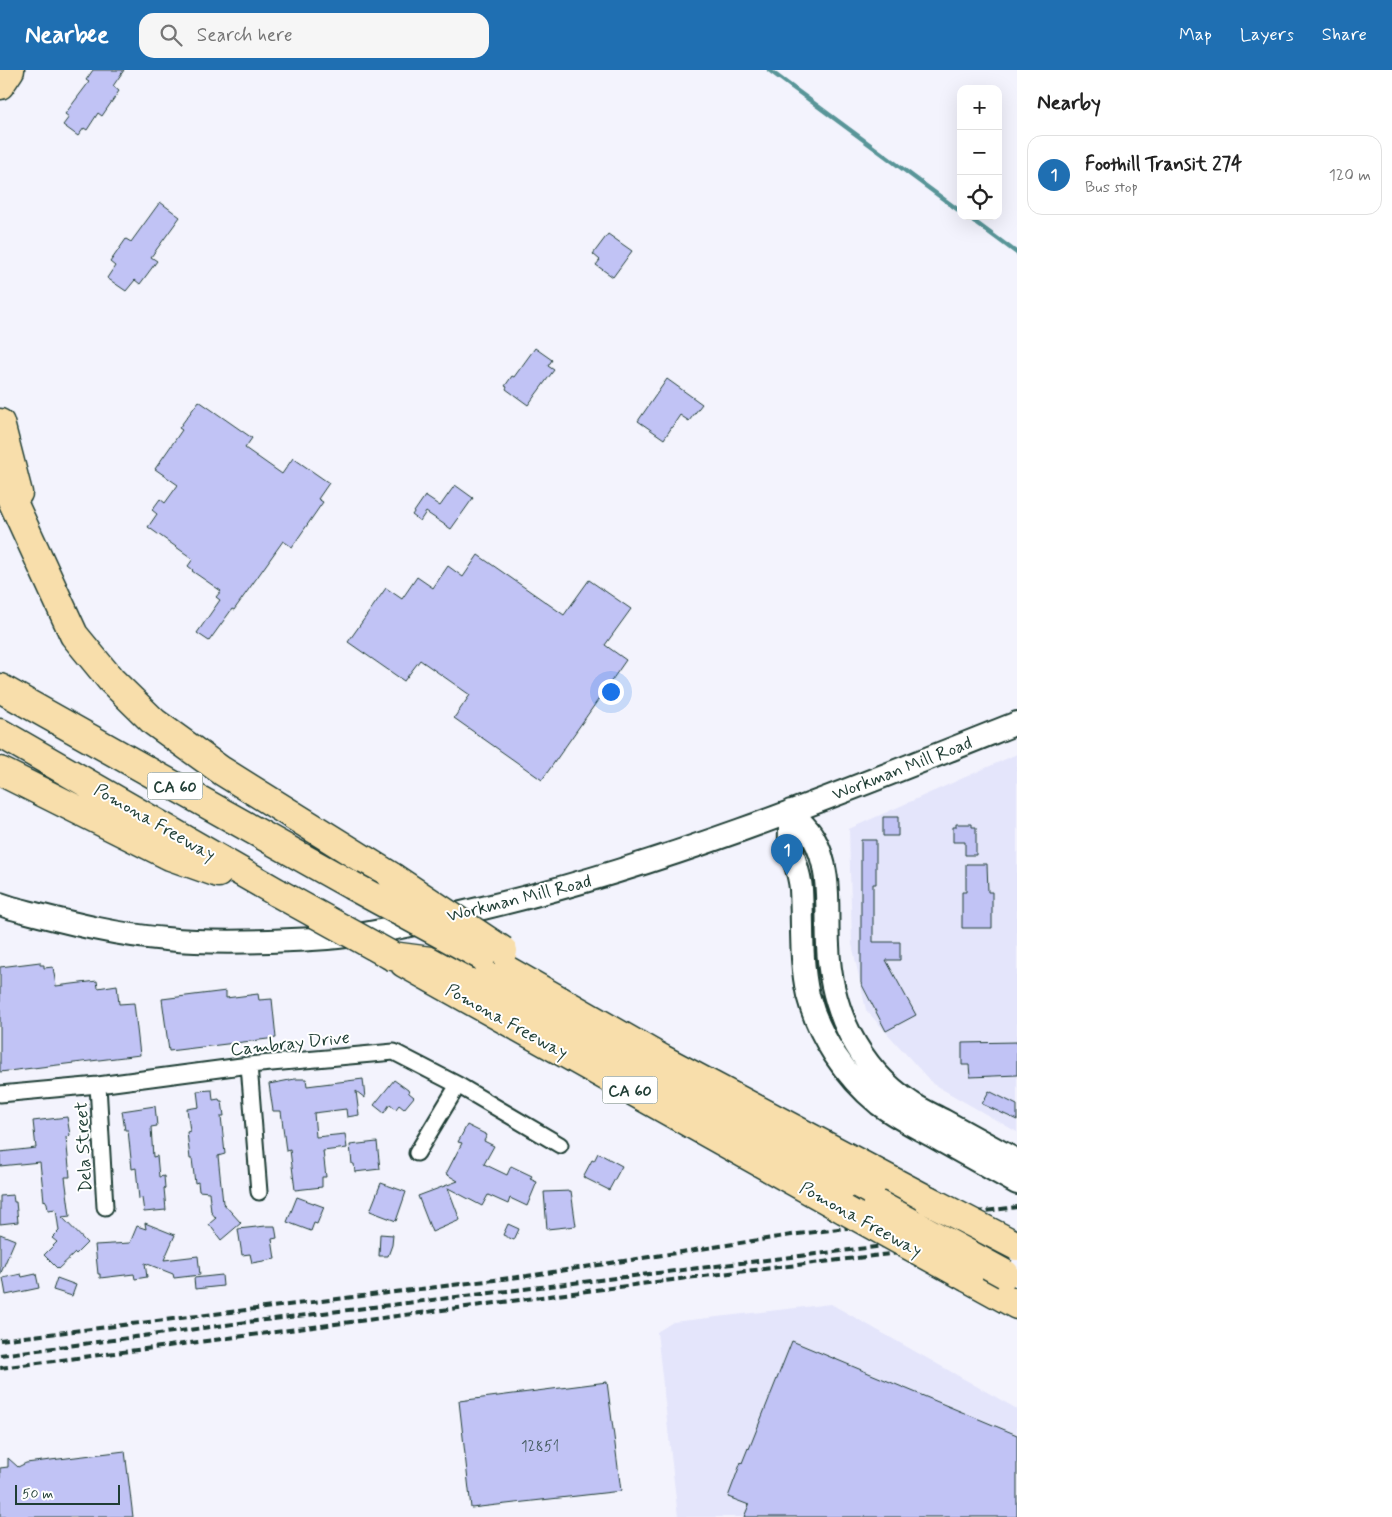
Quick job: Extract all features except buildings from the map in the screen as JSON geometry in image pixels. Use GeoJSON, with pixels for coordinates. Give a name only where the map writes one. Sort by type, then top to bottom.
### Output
{"type":"FeatureCollection","features":[{"type":"Feature","properties":{"kind":"highway"},"geometry":{"type":"LineString","coordinates":[[0,85],[10,70]]}},
{"type":"Feature","properties":{"kind":"highway"},"geometry":{"type":"LineString","coordinates":[[0,423],[28,534]]}},
{"type":"Feature","properties":{"kind":"highway"},"geometry":{"type":"LineString","coordinates":[[0,474],[74,635],[111,680],[154,722],[222,771],[392,877],[493,954]]}},
{"type":"Feature","properties":{"kind":"highway","name":"CA 60"},"geometry":{"type":"LineString","coordinates":[[0,688],[350,884],[493,954],[662,1059],[1017,1246]]}},
{"type":"Feature","properties":{"kind":"highway","name":"Pomona Freeway"},"geometry":{"type":"LineString","coordinates":[[0,733],[278,893],[1017,1305]]}},
{"type":"Feature","properties":{"kind":"highway"},"geometry":{"type":"LineString","coordinates":[[0,771],[170,856],[278,893]]}},
{"type":"Feature","properties":{"kind":"highway"},"geometry":{"type":"LineString","coordinates":[[392,956],[446,963],[1011,1277]]}},
{"type":"Feature","properties":{"kind":"main road","name":"Workman Mill Road"},"geometry":{"type":"LineString","coordinates":[[0,904],[105,931],[167,939],[251,942],[373,933],[506,903],[648,863],[791,811],[1017,723]]}},
{"type":"Feature","properties":{"kind":"main road"},"geometry":{"type":"LineString","coordinates":[[791,811],[813,838],[823,862],[827,885],[828,945],[833,990],[840,1014],[862,1056],[878,1075],[910,1103],[1017,1161]]}},
{"type":"Feature","properties":{"kind":"main road"},"geometry":{"type":"LineString","coordinates":[[791,811],[790,847],[798,869],[801,887],[803,964],[813,1011],[827,1043],[857,1084],[880,1104],[907,1122],[1017,1183]]}},
{"type":"Feature","properties":{"kind":"street","name":"Cambray Drive"},"geometry":{"type":"LineString","coordinates":[[0,1094],[98,1086],[249,1065],[394,1052],[458,1084],[560,1145]]}},
{"type":"Feature","properties":{"kind":"street"},"geometry":{"type":"LineString","coordinates":[[249,1065],[259,1192]]}},
{"type":"Feature","properties":{"kind":"street"},"geometry":{"type":"LineString","coordinates":[[417,1153],[458,1084]]}},
{"type":"Feature","properties":{"kind":"street","name":"Dela Street"},"geometry":{"type":"LineString","coordinates":[[98,1086],[105,1207]]}},
{"type":"Feature","properties":{"kind":"shaded area"},"geometry":{"type":"Polygon","coordinates":[[[1017,754],[1017,1132],[933,1084],[866,1010],[852,944],[849,829],[1017,754]]]}},
{"type":"Feature","properties":{"kind":"shaded area"},"geometry":{"type":"Polygon","coordinates":[[[831,1304],[1017,1409],[1017,1517],[678,1517],[657,1332],[673,1322],[831,1304]]]}},
{"type":"Feature","properties":{"kind":"waterway"},"geometry":{"type":"LineString","coordinates":[[769,70],[957,209]]}},
{"type":"Feature","properties":{"kind":"waterway"},"geometry":{"type":"LineString","coordinates":[[972,220],[1017,253]]}},
{"type":"Feature","properties":{"kind":"railway"},"geometry":{"type":"LineString","coordinates":[[0,1340],[527,1276],[798,1234],[1017,1207]]}},
{"type":"Feature","properties":{"kind":"railway"},"geometry":{"type":"LineString","coordinates":[[0,1355],[248,1322],[1017,1230]]}},
{"type":"Feature","properties":{"kind":"railway"},"geometry":{"type":"LineString","coordinates":[[0,1368],[687,1278],[1017,1239]]}},
{"type":"Feature","properties":{"kind":"place","name":"Foothill Transit 274"},"geometry":{"type":"Point","coordinates":[787,875]}}]}
